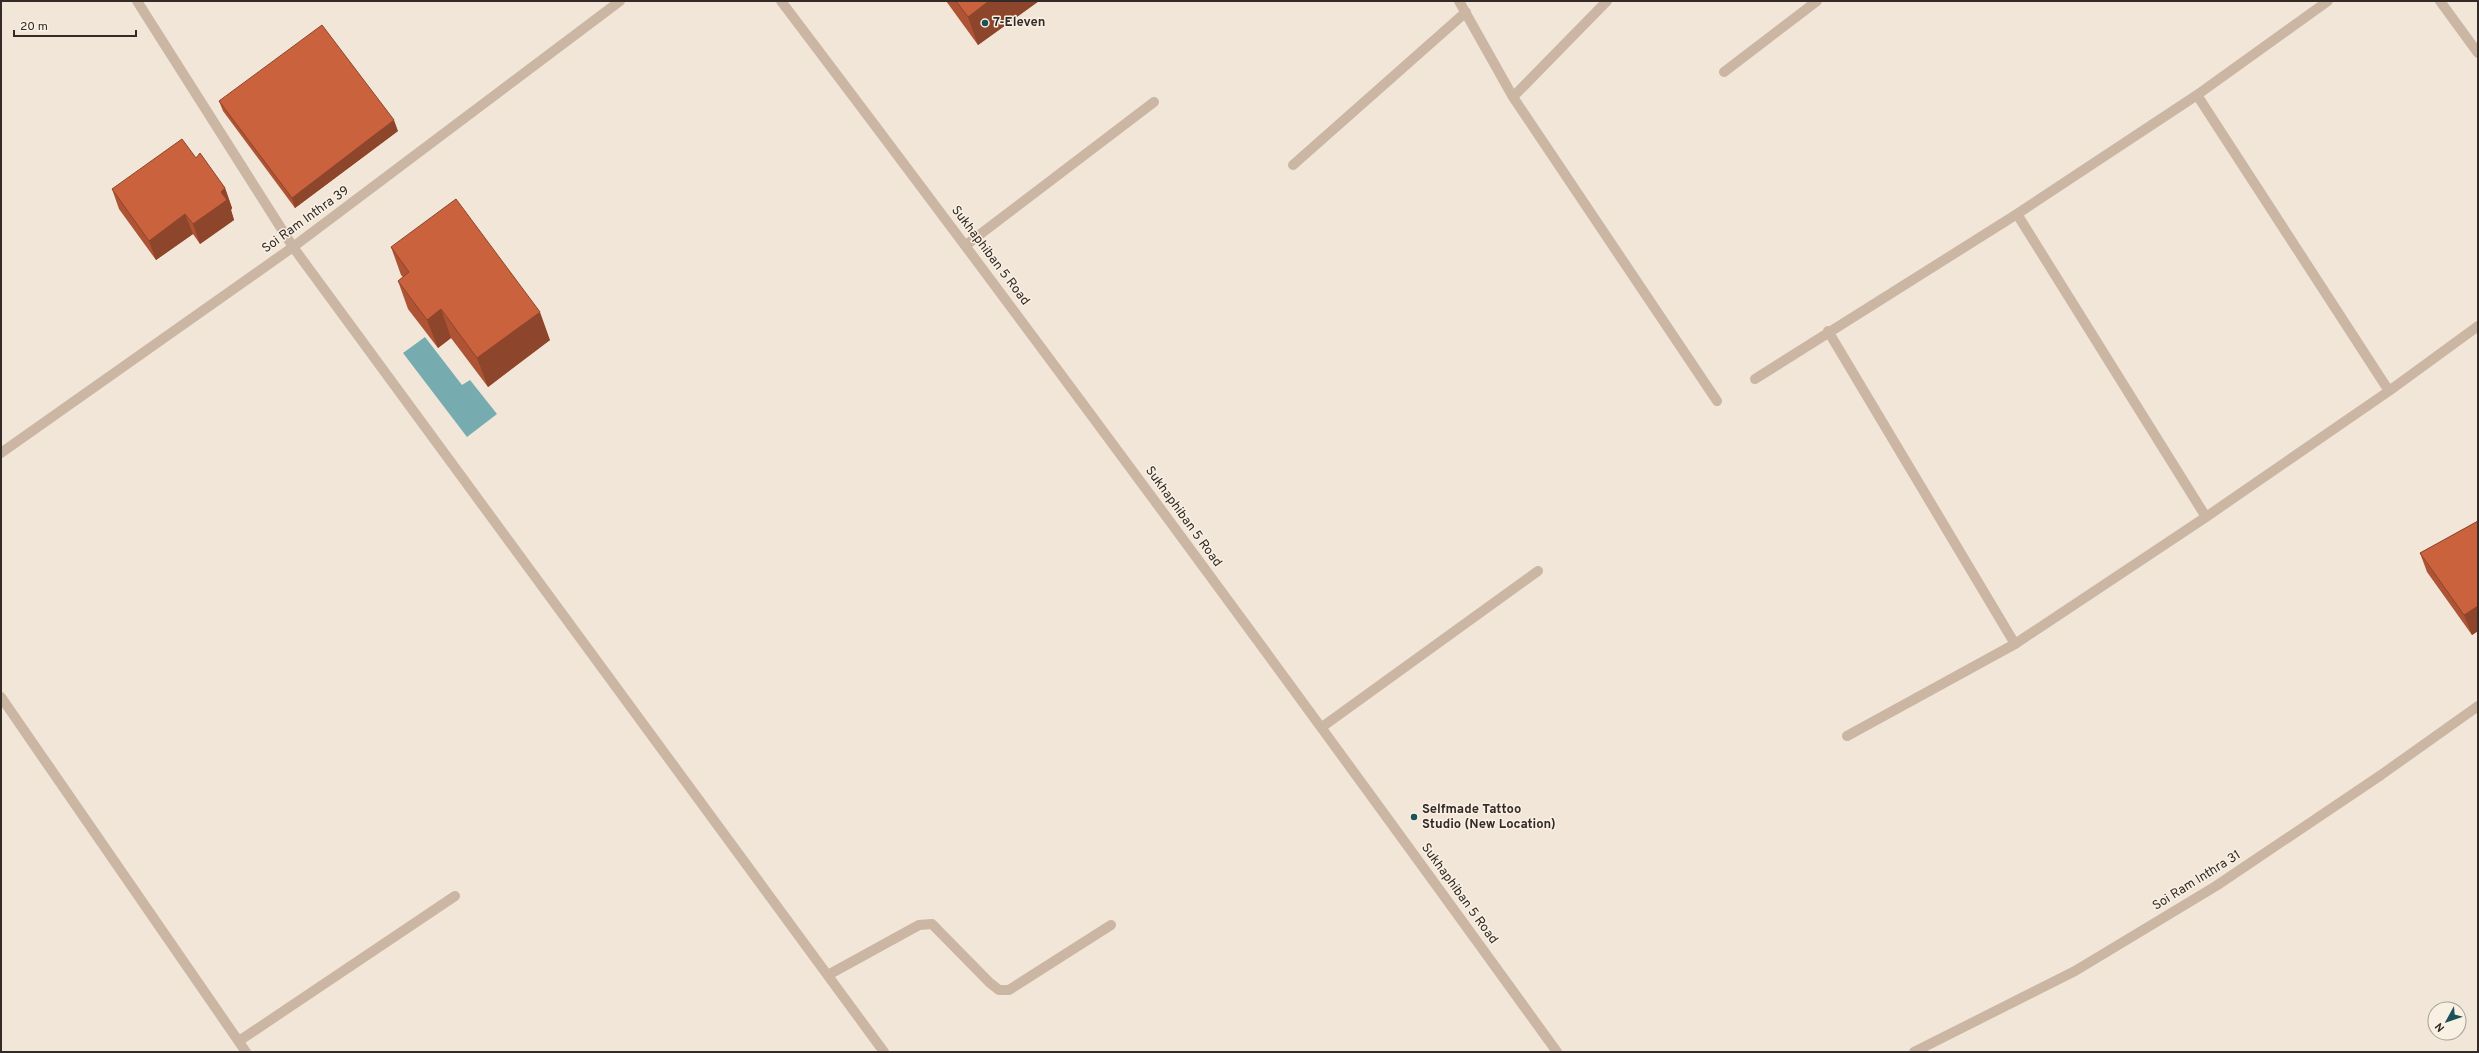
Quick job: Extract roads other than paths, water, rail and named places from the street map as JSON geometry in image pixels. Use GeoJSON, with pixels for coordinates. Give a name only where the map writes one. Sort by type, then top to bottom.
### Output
{"type":"FeatureCollection","features":[{"type":"Feature","properties":{"kind":"street"},"geometry":{"type":"LineString","coordinates":[[137,1],[293,247],[884,1052]]}},
{"type":"Feature","properties":{"kind":"street","name":"Soi Ram Inthra 39"},"geometry":{"type":"LineString","coordinates":[[1,453],[293,247],[620,1]]}},
{"type":"Feature","properties":{"kind":"street","name":"Sukhaphiban 5 Road"},"geometry":{"type":"LineString","coordinates":[[781,1],[966,245],[1322,727],[1557,1052]]}},
{"type":"Feature","properties":{"kind":"street"},"geometry":{"type":"LineString","coordinates":[[1458,1],[1466,12],[1513,97],[1717,401]]}},
{"type":"Feature","properties":{"kind":"street"},"geometry":{"type":"LineString","coordinates":[[1513,97],[1607,1]]}},
{"type":"Feature","properties":{"kind":"street"},"geometry":{"type":"LineString","coordinates":[[1724,72],[1818,1]]}},
{"type":"Feature","properties":{"kind":"street"},"geometry":{"type":"LineString","coordinates":[[1754,379],[1828,331],[2017,214],[2196,95],[2328,1]]}},
{"type":"Feature","properties":{"kind":"street"},"geometry":{"type":"LineString","coordinates":[[2440,1],[2478,53]]}},
{"type":"Feature","properties":{"kind":"street"},"geometry":{"type":"LineString","coordinates":[[1293,165],[1466,12]]}},
{"type":"Feature","properties":{"kind":"street"},"geometry":{"type":"LineString","coordinates":[[2196,95],[2388,391]]}},
{"type":"Feature","properties":{"kind":"street"},"geometry":{"type":"LineString","coordinates":[[966,245],[1154,102]]}},
{"type":"Feature","properties":{"kind":"street"},"geometry":{"type":"LineString","coordinates":[[2017,214],[2206,517]]}},
{"type":"Feature","properties":{"kind":"street"},"geometry":{"type":"LineString","coordinates":[[1847,736],[2015,644],[2206,517],[2388,391],[2478,326]]}},
{"type":"Feature","properties":{"kind":"street"},"geometry":{"type":"LineString","coordinates":[[1828,331],[2015,644]]}},
{"type":"Feature","properties":{"kind":"street"},"geometry":{"type":"LineString","coordinates":[[1322,727],[1538,570]]}},
{"type":"Feature","properties":{"kind":"street"},"geometry":{"type":"LineString","coordinates":[[1,697],[246,1052]]}},
{"type":"Feature","properties":{"kind":"street","name":"Soi Ram Inthra 31"},"geometry":{"type":"LineString","coordinates":[[1914,1052],[2075,971],[2216,886],[2381,775],[2478,706]]}},
{"type":"Feature","properties":{"kind":"street"},"geometry":{"type":"LineString","coordinates":[[239,1041],[455,896]]}},
{"type":"Feature","properties":{"kind":"street"},"geometry":{"type":"LineString","coordinates":[[828,975],[920,925],[932,924],[990,983],[999,990],[1009,990],[1111,925]]}},
{"type":"Feature","properties":{"kind":"water"},"geometry":{"type":"Polygon","coordinates":[[[425,337],[462,385],[470,380],[497,414],[467,437],[403,353],[425,337]]]}},
{"type":"Feature","properties":{"kind":"place","name":"7-Eleven"},"geometry":{"type":"Point","coordinates":[985,23]}},
{"type":"Feature","properties":{"kind":"place","name":"Selfmade Tattoo Studio (New Location)"},"geometry":{"type":"Point","coordinates":[1414,817]}}]}
